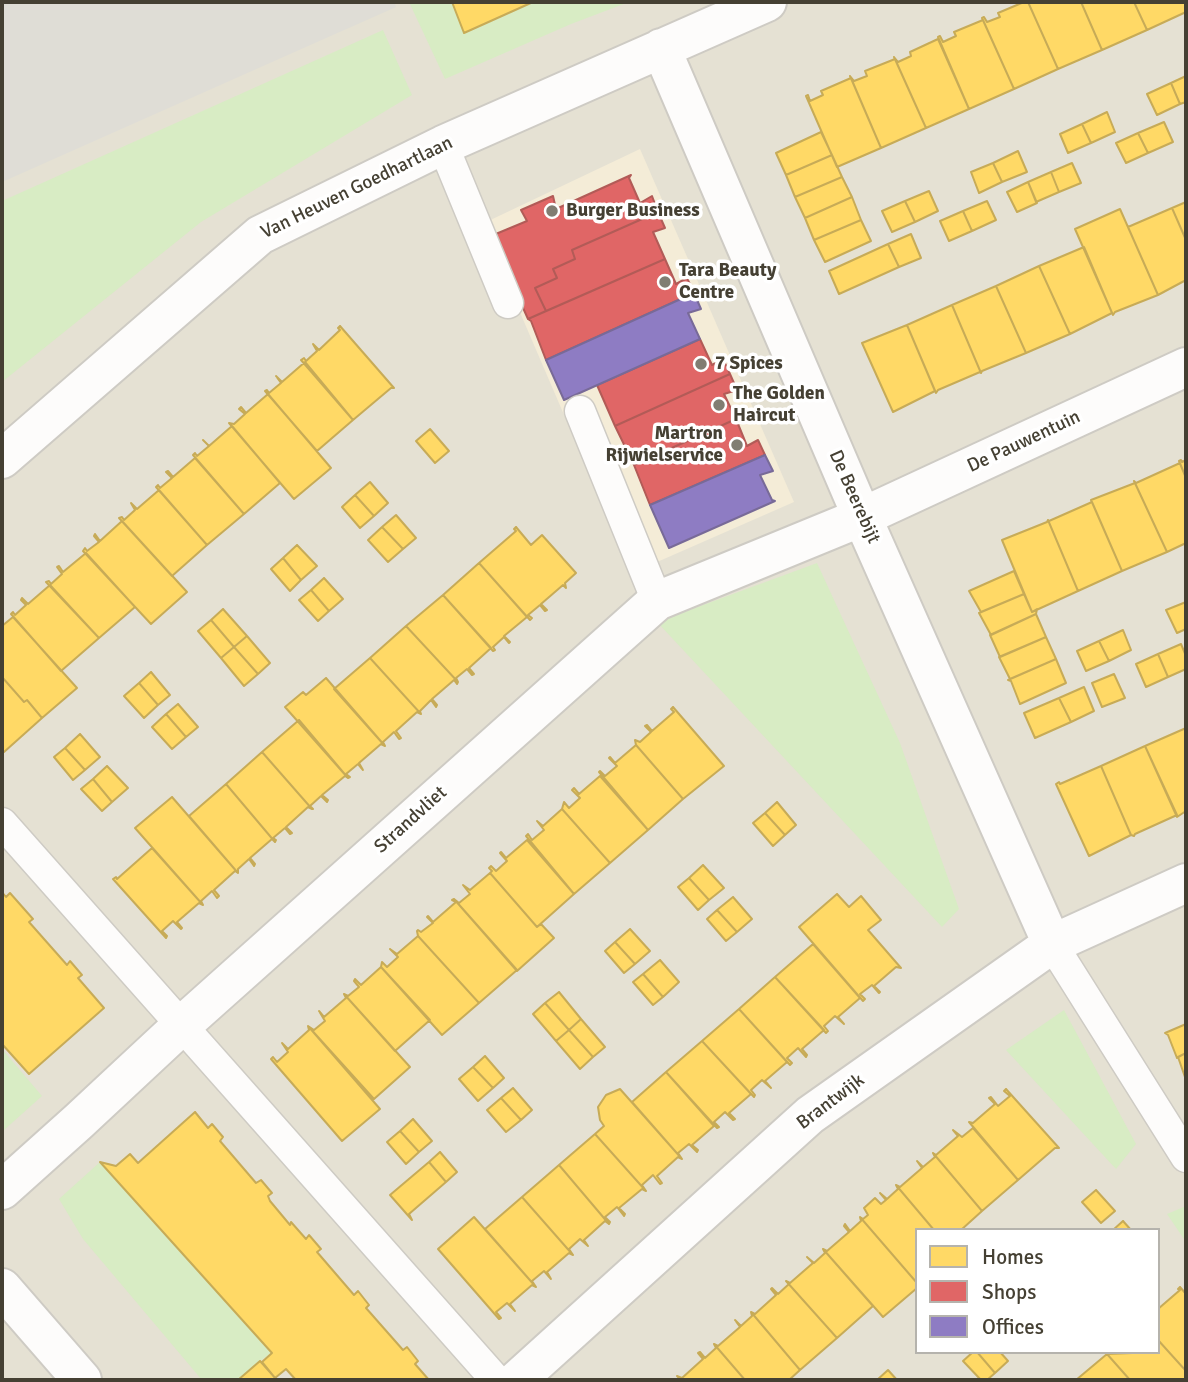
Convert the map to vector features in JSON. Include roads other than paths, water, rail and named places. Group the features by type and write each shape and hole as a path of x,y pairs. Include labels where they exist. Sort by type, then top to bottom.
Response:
{"street":[{"name":"Van Heuven Goedhartlaan","path":"2,459 260,234 443,145 767,2"},
{"name":"De Beerebijt","path":"661,48 862,517 1052,944"},
{"name":"De Pauwentuin","path":"862,517 1186,367"},
{"name":"Strandvliet","path":"2,1190 181,1026 657,601 862,517"},
{"name":"Brantwijk","path":"517,1380 810,1115 1052,944 1186,883"},
{"path":"2,1288 82,1380"}],"lane":[{"path":"443,145 508,303"},
{"path":"580,411 657,601"},
{"path":"2,823 496,1380"},
{"path":"1052,944 1186,1157"}],"place":[{"name":"Burger Business","path":"552,211"},
{"name":"Tara Beauty Centre","path":"665,282"},
{"name":"7 Spices","path":"701,364"},
{"name":"The Golden Haircut","path":"719,405"},
{"name":"Martron Rijwielservice","path":"737,445"}]}
